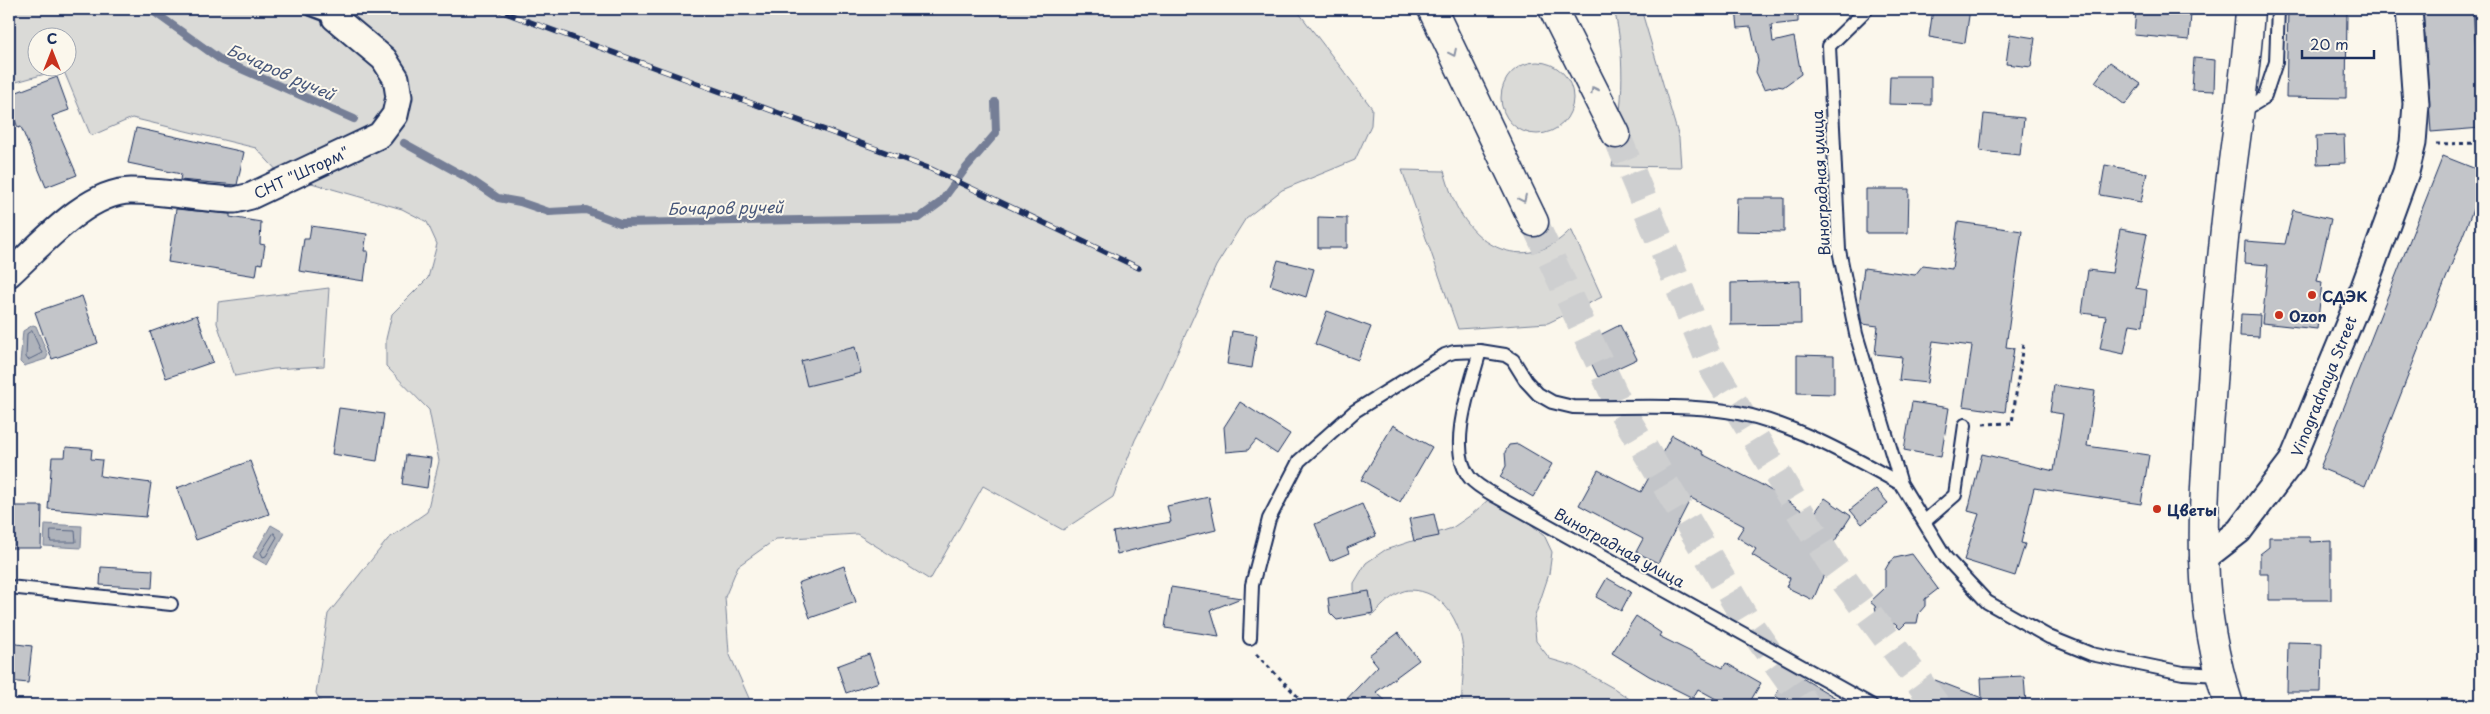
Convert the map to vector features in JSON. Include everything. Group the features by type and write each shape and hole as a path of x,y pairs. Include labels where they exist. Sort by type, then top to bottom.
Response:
{"main road":[{"path":"1432,9 1534,222"},
{"path":"1553,9 1616,134"},
{"path":"2229,705 2219,675 2208,626 2203,559 2204,494 2218,300 2250,9"}],"street":[{"name":"Vinogradnaya Street","path":"2203,559 2239,531 2292,461 2364,287 2406,172 2413,143 2416,104 2409,9"},
{"name":"СНТ \"Шторм\"","path":"9,274 78,212 111,194 130,191 235,200 251,196 380,135 395,115 399,97 396,78 384,59 335,18"}],"lane":[{"path":"310,9 335,18"},
{"name":"Виноградная улица","path":"1867,9 1829,46 1839,250 1856,334 1902,484 1946,558 1987,602 2049,637 2091,654 2183,673 2219,675"},
{"path":"2239,113 2264,98 2276,62 2278,9"},
{"path":"1250,638 1252,585 1269,519 1300,461 1355,411 1434,360 1454,352 1480,351 1504,355 1513,360 1526,381 1538,394 1552,402 1573,407 1726,411 1756,417 1790,429 1902,484"},
{"name":"Виноградная улица","path":"1480,351 1462,427 1460,451 1464,467 1471,479 1499,498 1871,705"},
{"path":"1924,522 1955,495 1965,424"},
{"path":"9,587 171,604"}],"path":[{"path":"2413,143 2481,143"},
{"path":"1965,424 2012,423 2024,344"},
{"path":"1250,638 1257,657 1306,705"}],"shaded area":[{"path":"9,9 1296,9 1372,108 1371,125 1355,160 1282,190 1246,218 1216,266 1162,387 1135,440 1113,497 1063,530 983,486 930,580 857,534 776,539 738,566 725,597 729,653 752,705 322,705 316,693 328,614 388,539 427,512 439,461 429,410 386,366 386,339 392,314 428,278 437,244 427,222 402,209 280,174 256,148 132,118 91,136 67,78 78,78 78,28 28,28 28,78 31,78 9,84"},
{"path":"1614,9 1641,9 1679,138 1681,167 1612,166 1622,88 1621,48"},
{"path":"1544,62 1563,72 1571,84 1573,98 1571,112 1563,124 1551,132 1530,134 1511,124 1503,112 1501,91 1511,72 1523,64"},
{"path":"1402,170 1444,171 1454,201 1463,217 1474,231 1500,249 1514,252 1529,252 1544,248 1558,241 1571,229 1602,297 1548,323 1458,329"},
{"path":"329,288 324,366 273,369 235,376 217,323 218,302"},
{"path":"1499,498 1544,535 1552,552 1549,574 1534,619 1536,641 1550,659 1574,666 1615,689 1638,705 1462,705 1464,664 1462,640 1454,619 1441,602 1432,595 1422,591 1410,590 1399,593 1372,616 1354,604 1354,583 1366,563 1385,550 1452,528 1489,499"}],"water":[{"path":"33,325 36,326 48,355 46,359 24,366 20,362 23,331"},
{"path":"45,524 82,526 81,548 44,546"},
{"path":"271,525 285,533 267,565 253,557"}],"building":[{"path":"1736,9 1798,9 1798,22 1771,25 1773,42 1794,37 1801,74 1783,87 1777,86 1764,89 1756,72 1758,61 1751,27 1738,28"},
{"path":"1933,9 1970,9 1965,43 1929,37"},
{"path":"2288,9 2347,9 2346,98 2286,97"},
{"path":"2423,9 2473,9 2481,128 2431,132"},
{"path":"2136,10 2191,14 2189,40 2134,35"},
{"path":"2010,34 2035,38 2031,67 2006,64"},
{"path":"2194,58 2215,60 2214,91 2192,90"},
{"path":"2110,62 2141,84 2125,105 2095,82"},
{"path":"1890,76 1931,76 1931,105 1889,104"},
{"path":"57,78 69,110 52,116 77,175 46,187 21,127 18,128 9,104 9,95"},
{"path":"1984,114 2024,118 2020,155 1980,151"},
{"path":"136,128 244,152 237,185 180,180 181,174 128,163"},
{"path":"2344,135 2345,163 2317,164 2316,136"},
{"path":"2443,156 2481,171 2481,189 2365,486 2320,468"},
{"path":"2105,165 2147,173 2141,202 2100,195"},
{"path":"1866,189 1909,189 1908,233 1866,233"},
{"path":"1737,198 1784,198 1784,232 1736,231"},
{"path":"176,209 230,214 230,217 261,222 260,244 265,245 262,264 258,263 256,276 168,262"},
{"path":"2293,210 2331,219 2317,281 2322,282 2317,329 2262,323 2268,265 2244,263 2245,241 2285,244"},
{"path":"1318,217 1347,218 1347,248 1318,248"},
{"path":"1958,222 2022,231 2006,347 2014,348 2005,412 1963,406 1972,346 1933,341 1927,383 1899,380 1902,357 1875,354 1878,326 1862,324 1859,306 1864,268 1915,275 1923,265 1952,269"},
{"path":"311,226 367,234 364,251 368,251 364,281 299,271 304,239 309,239"},
{"path":"2120,229 2147,234 2136,288 2147,290 2143,326 2130,324 2124,354 2100,349 2106,316 2082,313 2088,270 2112,273"},
{"path":"1278,260 1314,269 1306,297 1270,285"},
{"path":"1800,281 1801,324 1731,325 1731,283"},
{"path":"82,296 98,343 52,359 35,312"},
{"path":"1327,311 1371,327 1358,360 1315,344"},
{"path":"2241,314 2260,315 2259,337 2240,336"},
{"path":"197,315 213,362 166,378 150,332"},
{"path":"1620,325 1637,359 1598,377 1582,344"},
{"path":"1232,331 1257,335 1252,368 1227,364"},
{"path":"855,347 861,373 807,386 801,361"},
{"path":"1797,355 1834,356 1834,394 1797,393"},
{"path":"2054,385 2095,391 2087,446 2149,455 2141,504 2034,488 2021,543 2025,544 2015,576 1964,560 1979,514 1968,511 1982,454 2054,471 2063,414 2050,412"},
{"path":"1240,402 1290,434 1277,454 1256,440 1248,450 1226,452 1224,427"},
{"path":"1912,402 1949,408 1941,457 1904,450"},
{"path":"339,408 384,414 377,461 332,454"},
{"path":"1393,425 1432,447 1400,502 1361,480"},
{"path":"1672,435 1703,452 1702,454 1762,485 1812,517 1825,498 1851,516 1821,562 1828,565 1813,600 1786,587 1790,578 1752,555 1756,549 1737,537 1744,526 1691,498 1658,563 1636,552 1643,539 1579,505 1598,470 1641,492"},
{"path":"1518,444 1552,464 1533,497 1500,477 1506,466 1505,452 1509,445"},
{"path":"66,447 92,449 91,459 102,460 100,476 151,483 146,517 48,509 52,457 65,457"},
{"path":"406,455 431,458 427,488 402,484"},
{"path":"250,461 269,514 196,540 177,488"},
{"path":"1876,489 1888,503 1862,524 1850,510"},
{"path":"1209,497 1216,530 1117,554 1113,532 1171,522 1167,506"},
{"path":"1362,504 1376,536 1347,548 1349,553 1330,561 1315,524"},
{"path":"9,506 42,506 41,548 9,548"},
{"path":"1434,514 1439,536 1414,541 1409,519"},
{"path":"2269,537 2310,537 2310,542 2331,541 2331,600 2269,600 2269,574 2260,574 2260,554 2269,547"},
{"path":"1912,554 1938,589 1925,599 1925,606 1919,613 1917,623 1906,623 1900,629 1895,624 1878,622 1875,606 1870,602 1885,588 1885,570 1895,558"},
{"path":"844,566 856,602 810,618 798,583"},
{"path":"101,567 153,570 152,588 100,585"},
{"path":"1607,578 1631,592 1621,611 1596,597"},
{"path":"1171,587 1241,598 1211,610 1219,636 1165,628"},
{"path":"1369,591 1373,613 1337,620 1330,613 1328,598"},
{"path":"1636,616 1661,633 1659,636 1723,668 1726,663 1761,683 1748,705 1727,705 1698,689 1693,698 1649,676 1612,653"},
{"path":"1398,633 1419,660 1376,692 1390,705 1341,705 1378,666 1369,655"},
{"path":"2288,642 2322,643 2321,692 2287,692"},
{"path":"9,643 32,646 28,683 9,681"},
{"path":"869,654 879,682 846,693 837,666"},
{"path":"1790,671 1848,705 1790,705 1775,696"},
{"path":"2024,676 2026,705 1925,705 1935,680 1982,698 1981,678"}],"waterway":[{"name":"Бочаров ручей","path":"150,9 221,60 354,119"},
{"name":"Бочаров ручей","path":"404,143 473,181 498,198 520,202 549,212 586,210 620,223 919,218 941,202 966,168 996,133 995,102"}],"tunnel":[{"path":"1616,134 1712,367 1832,564 1936,705"},
{"path":"1534,222 1622,411 1746,620 1806,705"}],"railway":[{"path":"495,9 931,169 1139,268"}],"place":[{"name":"СДЭК","path":"2312,295"},
{"name":"Ozon","path":"2279,315"},
{"name":"Цветы","path":"2157,509"}]}
